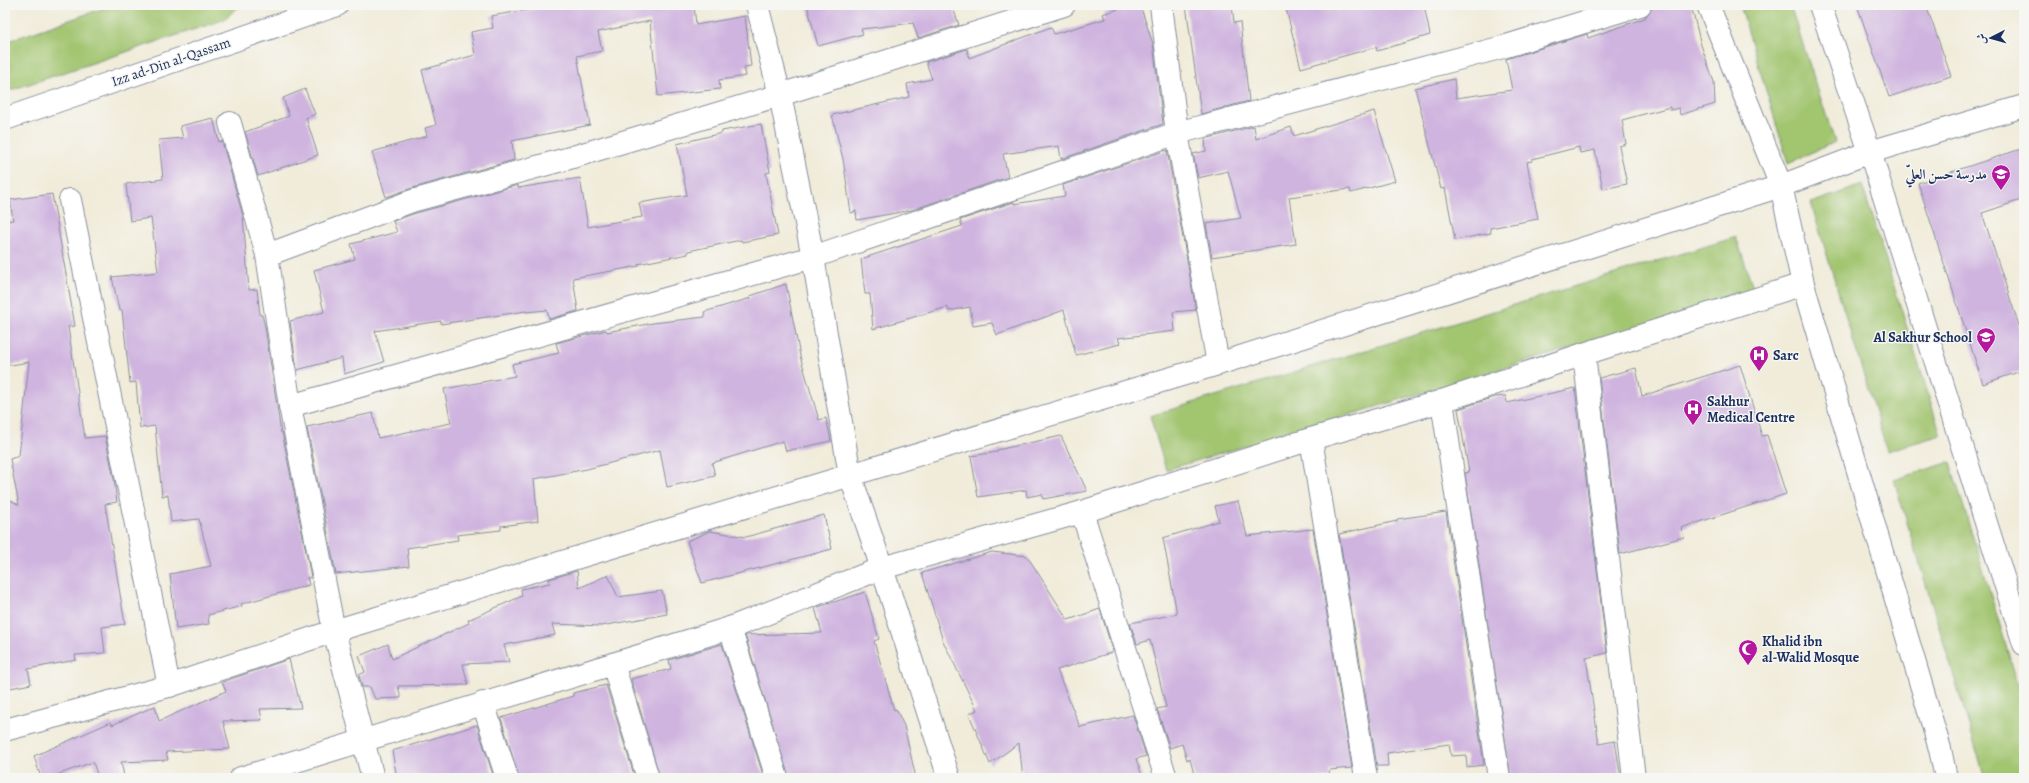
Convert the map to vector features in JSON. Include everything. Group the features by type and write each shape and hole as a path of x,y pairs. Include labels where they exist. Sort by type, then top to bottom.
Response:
{"main road":[{"path":"757,5 780,95 813,257 850,475 882,568 949,778"},
{"path":"267,255 412,201 566,159 780,95 1064,5"},
{"path":"1161,5 1177,133 1218,364"},
{"path":"290,406 813,257 1177,133 1503,47 1640,5"},
{"path":"1708,5 1781,186 1803,284 1940,749 1946,778"},
{"path":"1820,5 1870,152 2024,644"},
{"name":"Izz ad-Din al-Qassam","path":"5,119 327,7"},
{"path":"5,730 169,686 334,631 1218,364 1781,186 1870,152 2024,106"},
{"path":"230,123 267,255 290,406 334,631 373,778"},
{"path":"70,200 169,686"},
{"path":"241,778 730,628 882,568 1082,512 1311,439 1442,402 1584,354 1803,284"},
{"path":"1584,354 1634,778"},
{"path":"1442,402 1499,778"},
{"path":"1311,439 1366,778"},
{"path":"1082,512 1166,778"},
{"path":"730,628 777,778"},
{"path":"613,664 648,778"},
{"path":"483,703 507,778"}],"green space":[{"path":"113,5 241,5 223,20 5,92 5,42"},
{"path":"1740,5 1790,5 1835,142 1788,163"},
{"path":"1862,185 1941,435 1887,451 1811,203"},
{"path":"1736,237 1755,293 1166,470 1150,416"},
{"path":"1950,462 2024,704 2024,778 1985,778 1894,480"}],"building":[{"path":"557,5 694,5 696,25 745,16 751,66 744,67 746,76 719,80 720,89 658,96 650,21 598,32 602,51 577,56 590,125 512,141 514,160 409,189 386,197 372,152 427,136 425,128 436,125 422,70 475,55 471,32 493,28 491,16"},
{"path":"807,5 952,5 959,25 918,38 913,23 861,29 863,34 818,46"},
{"path":"1131,5 1140,5 1153,44 1163,124 1061,159 1059,146 1003,154 1008,177 912,210 857,220 856,211 851,213 843,159 832,115 909,97 907,84 932,79 926,62 967,49 969,58 1051,27 1054,34 1105,19 1103,14"},
{"path":"1186,5 1232,5 1234,23 1240,22 1249,101 1201,114"},
{"path":"1285,5 1424,5 1430,35 1377,51 1376,47 1301,68"},
{"path":"1652,5 1691,5 1701,45 1714,82 1715,104 1680,115 1679,108 1670,110 1670,107 1622,120 1626,144 1619,146 1627,184 1603,189 1595,150 1580,153 1579,147 1532,159 1532,161 1527,162 1538,219 1490,228 1491,233 1455,240 1445,188 1441,189 1415,88 1454,79 1456,98 1512,90 1506,59 1587,34 1588,38 1645,18"},
{"path":"1857,5 1926,5 1951,76 1889,97"},
{"path":"305,89 315,114 306,118 318,155 258,176 245,132 289,116 283,98"},
{"path":"1374,111 1395,181 1351,193 1350,189 1289,197 1296,244 1212,257 1206,224 1241,218 1228,171 1198,178 1193,154 1206,151 1205,139 1254,126 1256,139 1291,127 1294,136"},
{"path":"213,118 219,142 222,141 243,216 249,290 257,289 260,315 262,315 265,327 281,433 282,432 311,577 307,578 309,585 208,615 209,624 176,629 170,574 211,566 199,519 171,522 168,495 162,496 155,426 140,428 136,382 130,383 122,310 119,310 112,277 158,272 151,218 130,221 126,184 163,179 159,140 183,138 180,126"},
{"path":"761,124 770,172 766,173 778,235 742,242 741,240 688,251 688,254 638,264 639,266 573,278 578,311 549,319 547,310 526,311 441,324 441,321 375,331 384,362 344,374 342,358 297,370 290,321 324,312 314,270 355,259 351,244 397,232 393,221 416,213 518,185 518,188 580,178 588,227 642,217 639,203 687,195 677,144 722,133 722,131"},
{"path":"2024,148 2024,199 1982,213 2024,341 2024,370 1983,384 1918,183"},
{"path":"1167,150 1196,310 1173,312 1175,331 1118,338 1120,344 1076,355 1064,310 997,335 992,323 973,326 970,307 948,311 948,307 873,329 870,294 865,294 861,259 962,226 960,220 1014,202 1014,204 1065,196 1063,185"},
{"path":"52,194 75,326 68,327 85,438 105,436 114,479 117,502 105,504 125,624 102,627 105,653 75,655 76,660 28,669 31,684 5,689 5,497 19,505 10,459 19,456 29,362 5,366 5,221 13,220 10,200"},
{"path":"786,284 800,356 819,420 826,418 831,441 786,451 783,441 712,463 715,476 667,487 660,450 587,469 534,479 538,521 501,526 501,530 457,535 458,540 407,548 409,566 336,574 307,427 373,413 378,438 451,423 444,389 515,376 512,364 559,353 556,343 606,330 607,332 653,323 705,317 704,312 751,298 750,296"},
{"name":"Sakhur Medical Centre","path":"1740,365 1762,436 1767,435 1786,494 1681,528 1684,537 1620,554 1599,378 1636,368 1642,396"},
{"path":"1575,388 1607,653 1586,658 1599,744 1615,741 1621,778 1511,778 1465,473 1469,472 1458,409 1495,397 1506,396 1507,403"},
{"path":"1061,436 1087,491 1043,499 1042,494 1027,497 1026,490 978,497 971,456 997,452 997,450"},
{"path":"1238,501 1247,536 1313,529 1352,768 1329,770 1330,778 1195,778 1190,759 1187,760 1182,744 1170,748 1157,709 1166,707 1150,640 1137,644 1130,623 1177,614 1163,538 1219,521 1215,506"},
{"path":"1446,512 1484,765 1467,767 1466,755 1451,756 1449,744 1387,753 1388,766 1377,766 1339,534 1397,521 1397,519"},
{"path":"824,515 832,549 702,583 687,541 710,531 746,537"},
{"path":"992,552 1027,556 1068,620 1100,609 1113,652 1057,670 1080,727 1133,715 1146,756 1136,759 1143,778 1023,778 1019,743 990,764 969,714 977,710 943,641 922,573"},
{"path":"577,571 579,588 608,575 618,597 662,591 667,614 601,626 552,624 555,635 504,645 509,662 463,664 468,685 398,686 401,698 375,699 370,687 362,687 359,675 365,672 359,656 388,644 392,659 469,623 468,620 522,596 521,589 550,583 549,579"},
{"path":"865,592 879,639 874,641 894,710 896,709 904,726 916,778 789,778 745,635 822,633 815,608"},
{"path":"722,644 764,778 660,778 631,679 671,669 669,660"},
{"path":"289,659 301,708 260,709 262,720 223,721 230,749 166,752 168,760 121,762 124,776 98,777 93,762 48,778 41,778 34,756 111,722 112,725 155,706 159,721 226,691 222,682"},
{"path":"606,685 635,778 519,778 501,718 573,696 573,693"},
{"path":"477,725 494,778 397,778 392,751"}],"place":[{"name":"مدرسة حسن العليّ","path":"2001,191"},
{"name":"Al Sakhur School","path":"1986,354"},
{"name":"Sarc","path":"1759,372"},
{"name":"Sakhur Medical Centre","path":"1693,426"},
{"name":"Khalid ibn al-Walid Mosque","path":"1748,666"}]}
